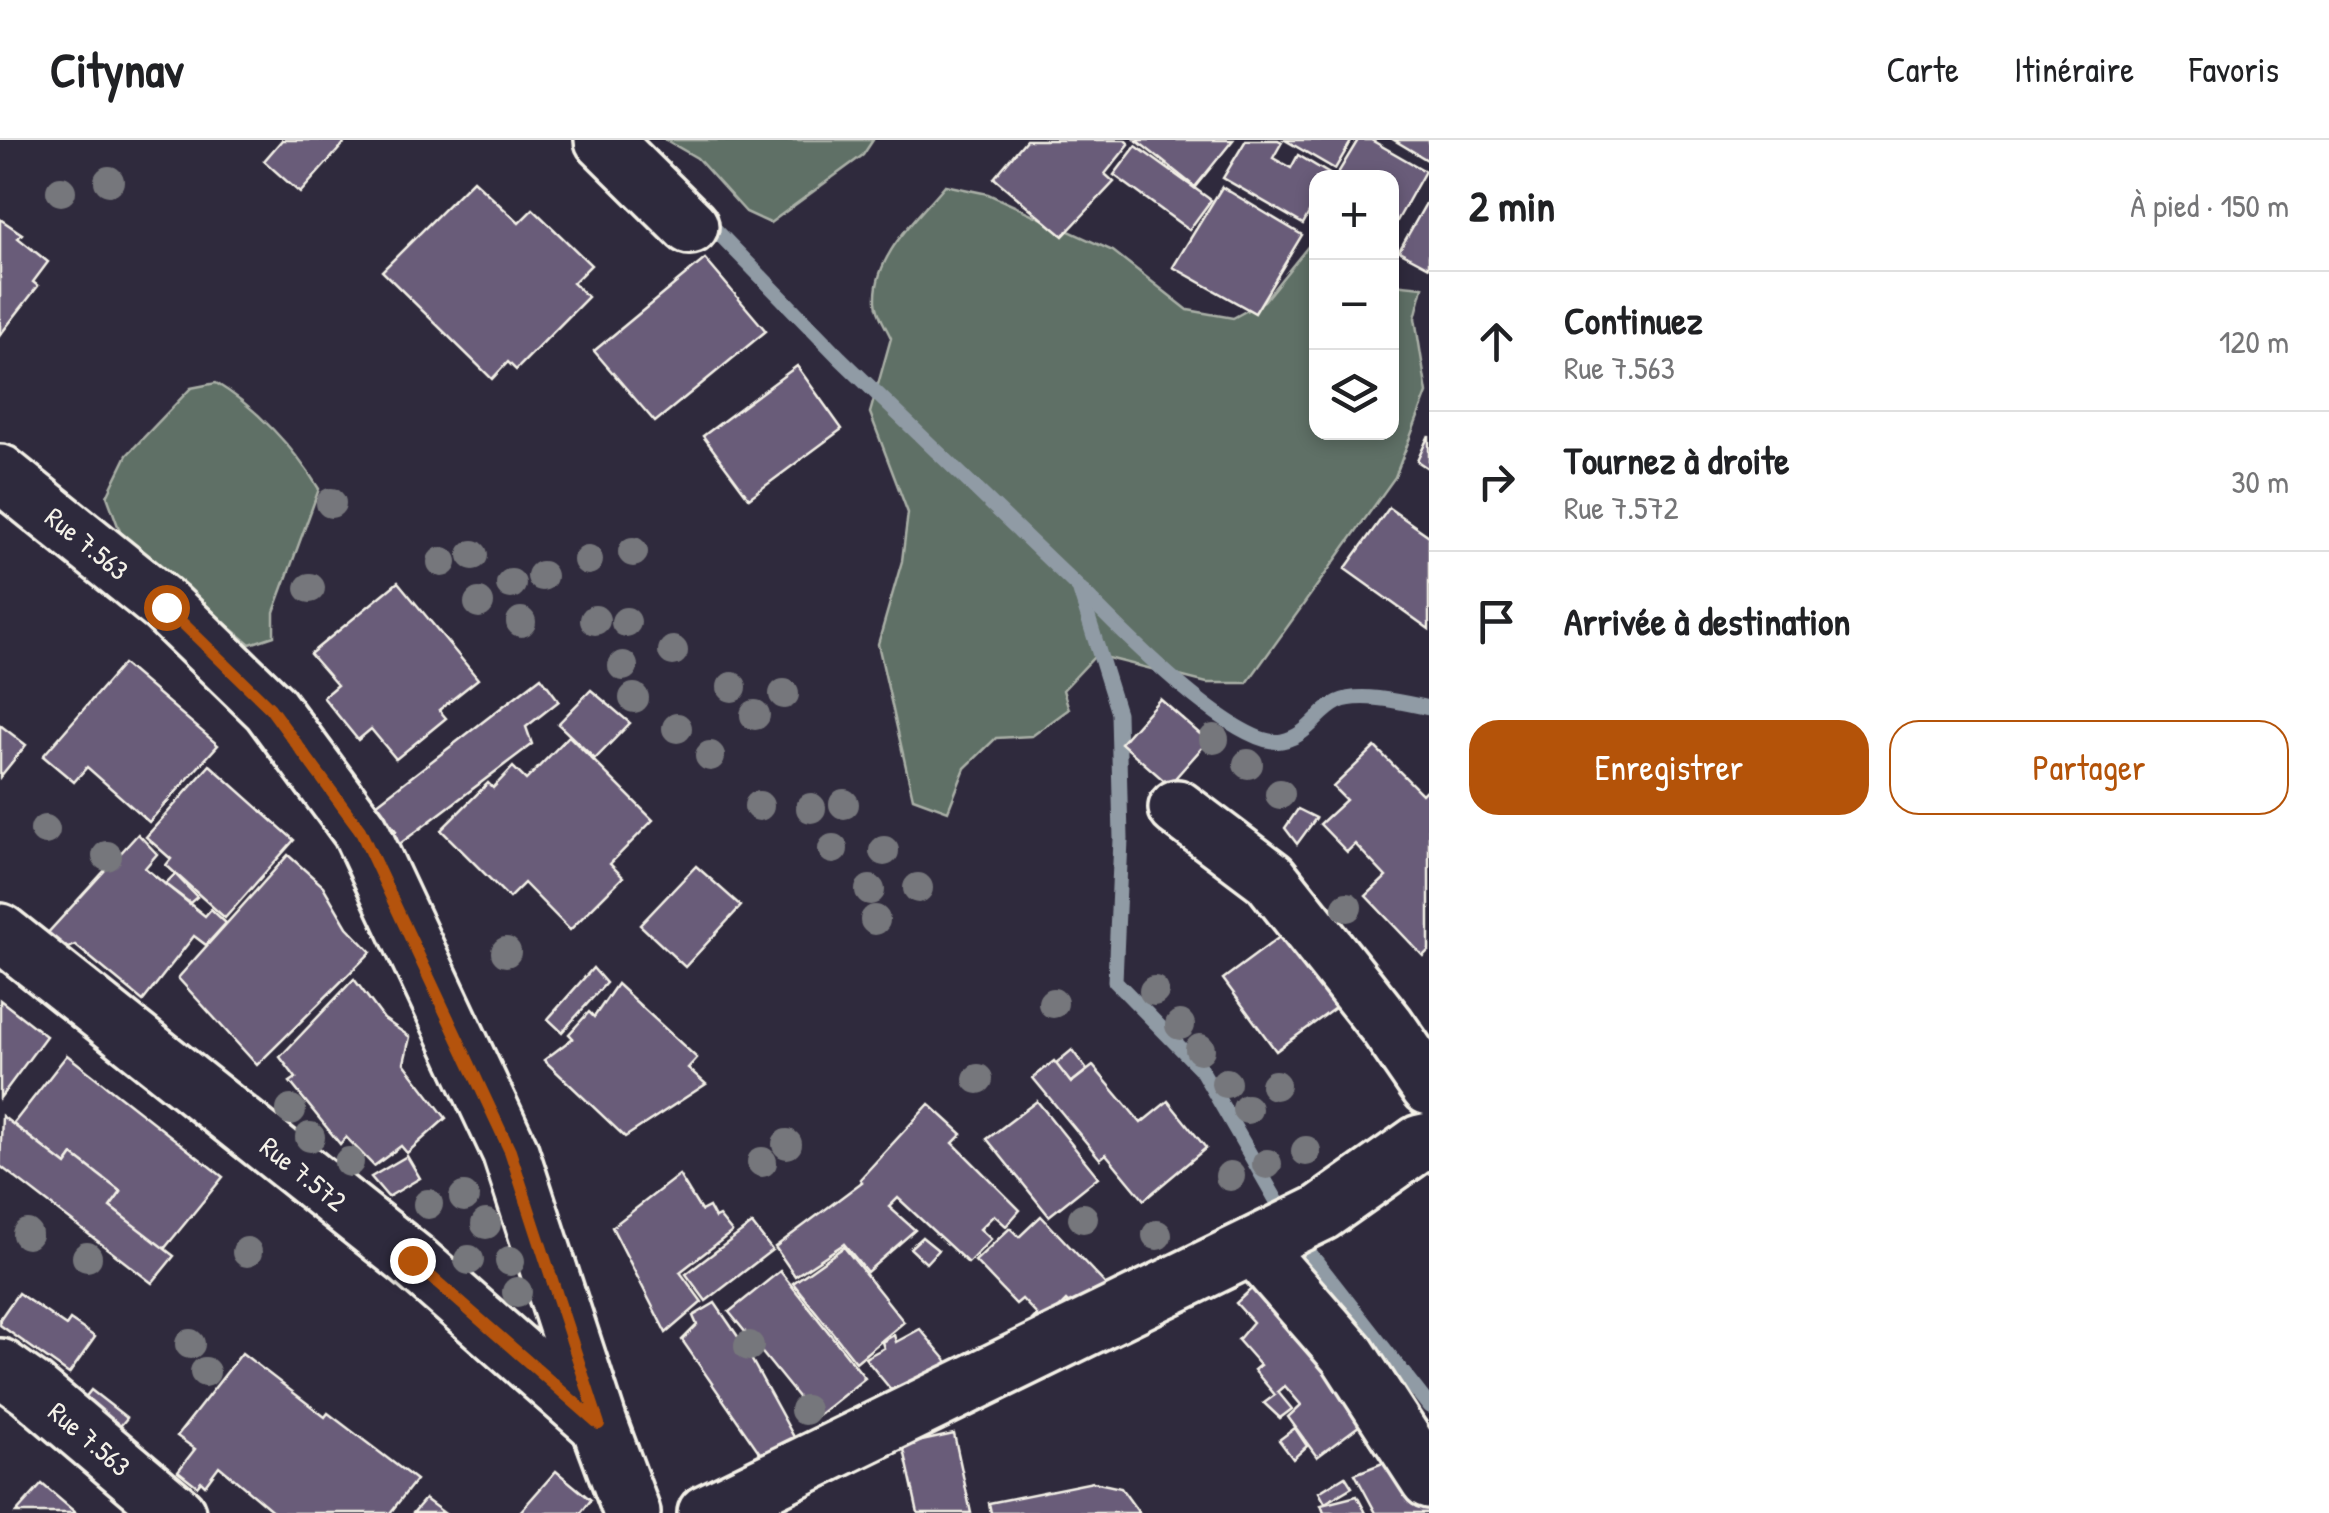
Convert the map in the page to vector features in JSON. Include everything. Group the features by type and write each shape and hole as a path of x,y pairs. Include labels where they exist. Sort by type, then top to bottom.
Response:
{"street":[{"path":"603,140 690,226"},
{"name":"Rue 7.563","path":"0,473 166,607 270,708 360,830 510,1151 632,1513"},
{"path":"1177,808 1270,878 1429,1087"},
{"name":"Rue 7.572","path":"0,932 412,1260 599,1424"},
{"path":"706,1513 1286,1230 1429,1141"},
{"path":"1286,1230 1348,1355 1429,1480"},
{"name":"Rue 7.563","path":"0,1367 177,1513"}],"green space":[{"path":"666,140 873,140 863,155 770,223 746,212 697,158"},
{"path":"945,185 988,194 1113,251 1188,310 1233,318 1264,301 1309,245 1309,440 1399,440 1399,285 1423,287 1415,318 1427,393 1395,477 1247,683 1207,683 1096,655 1063,690 1069,709 1032,736 996,738 965,768 948,811 913,798 878,644 902,561 908,513 870,413 891,338 876,306 877,284 900,238"},
{"path":"216,383 274,430 319,489 274,612 274,636 250,644 122,537 107,496 127,455 191,388"}],"building":[{"path":"282,140 347,140 300,193 264,161"},
{"path":"1026,140 1125,140 1129,144 1105,174 1114,182 1063,236 994,178"},
{"path":"1136,140 1233,140 1195,187"},
{"path":"1246,140 1278,140 1282,142 1273,158 1291,168 1298,155 1323,170 1309,170 1309,213 1303,224 1223,178"},
{"path":"1285,140 1352,140 1335,169"},
{"path":"1358,140 1371,140 1425,171 1399,217 1399,170 1340,170"},
{"path":"1394,140 1429,140 1429,161"},
{"path":"1136,146 1211,200 1189,230 1114,175"},
{"path":"473,180 519,223 533,209 591,265 573,283 588,297 516,370 508,362 492,379 382,271"},
{"path":"1222,187 1302,235 1255,313 1173,267"},
{"path":"1429,198 1429,267 1399,251"},
{"path":"0,219 22,234 18,238 48,262 33,282 38,286 0,335"},
{"path":"705,259 766,331 655,422 594,351"},
{"path":"797,366 842,429 749,498 703,436"},
{"path":"1429,435 1429,469 1417,461"},
{"path":"1389,508 1429,536 1429,629 1345,569"},
{"path":"398,582 478,679 439,710 446,718 396,759 371,729 358,740 323,697 337,685 310,654"},
{"path":"123,664 218,745 149,822 87,767 74,782 43,756"},
{"path":"541,677 559,701 526,727 532,744 397,846 390,836 396,831 376,804"},
{"path":"591,690 630,723 595,759 558,724"},
{"path":"1160,699 1208,741 1169,785 1121,743"},
{"path":"0,725 26,745 0,777"},
{"path":"569,736 653,820 610,864 623,877 570,930 524,883 509,898 441,830 488,783 493,788 513,767 526,780"},
{"path":"1375,747 1422,794 1429,787 1429,950 1423,956 1366,896 1386,877 1355,844 1347,852 1320,824 1346,800 1333,787"},
{"path":"210,765 294,840 225,918 166,865 171,859 146,837"},
{"path":"1298,809 1316,818 1297,844 1285,828"},
{"path":"138,834 157,854 145,868 205,916 211,909 226,923 206,945 194,936 143,1001 75,945 64,950 46,935"},
{"path":"288,855 323,886 347,927 371,952 257,1065 178,978"},
{"path":"696,866 741,906 685,967 640,925"},
{"path":"175,874 197,897 190,903 165,884"},
{"path":"1281,936 1335,1008 1276,1051 1223,979"},
{"path":"593,968 606,983 562,1032 548,1019"},
{"path":"354,979 384,1019 410,1037 404,1063 446,1118 407,1153 401,1146 374,1166 346,1137 340,1144 290,1082 296,1078 280,1057"},
{"path":"617,984 697,1058 688,1068 706,1084 625,1137 544,1060 573,1038 569,1034 589,1012 594,1017"},
{"path":"0,1000 46,1036 0,1098"},
{"path":"1072,1050 1087,1070 1071,1083 1055,1064"},
{"path":"67,1055 223,1177 164,1249 110,1207 121,1192 73,1155 66,1165 13,1124"},
{"path":"1054,1061 1071,1083 1093,1066 1141,1123 1168,1101 1206,1148 1144,1200 1106,1154 1100,1159 1033,1078"},
{"path":"1037,1101 1098,1177 1049,1216 987,1139"},
{"path":"929,1104 962,1134 953,1143 1020,1210 1006,1226 994,1215 980,1229 991,1239 968,1263 898,1198 889,1207 915,1230 867,1272 844,1244 795,1276 775,1247 862,1182 860,1179"},
{"path":"2,1116 66,1165 73,1155 121,1192 110,1207 174,1256 152,1283 0,1166"},
{"path":"407,1156 420,1178 388,1197 371,1177"},
{"path":"679,1175 701,1211 709,1207 715,1218 719,1216 732,1232 680,1272 702,1302 666,1333 612,1227"},
{"path":"1041,1216 1107,1286 1078,1313 1066,1301 1040,1327 1032,1320 1037,1315 1022,1299 1016,1304 975,1261 1010,1228 1019,1237"},
{"path":"752,1224 772,1250 706,1301 686,1274"},
{"path":"922,1237 938,1250 926,1263 910,1248"},
{"path":"844,1247 904,1322 856,1362 793,1283"},
{"path":"780,1271 865,1378 815,1418 729,1312"},
{"path":"1259,1282 1379,1411 1317,1457 1288,1417 1301,1405 1285,1386 1278,1392 1292,1409 1280,1418 1264,1403 1275,1395 1254,1370 1260,1365 1238,1340 1253,1322 1236,1303"},
{"path":"18,1293 66,1326 70,1320 95,1337 69,1374 0,1325"},
{"path":"715,1303 743,1344 795,1439 766,1462 682,1340 697,1325 693,1316"},
{"path":"920,1329 953,1368 897,1397 865,1358 884,1348 882,1342 894,1335 896,1342"},
{"path":"242,1353 416,1480 390,1513 275,1513 219,1466 205,1485 201,1481 197,1486 178,1471 195,1449 177,1436"},
{"path":"91,1390 127,1418 111,1437 76,1409"},
{"path":"1295,1428 1307,1446 1293,1459 1279,1440"},
{"path":"954,1434 971,1513 918,1513 903,1445"},
{"path":"1408,1453 1429,1494 1429,1513 1376,1513 1355,1474"},
{"path":"556,1471 591,1500 581,1513 519,1513"},
{"path":"1345,1476 1352,1487 1325,1503 1319,1492"},
{"path":"1093,1482 1121,1488 1139,1513 991,1513 989,1503"},
{"path":"42,1484 76,1513 16,1513"},
{"path":"1357,1496 1366,1513 1324,1513 1321,1505"},
{"path":"425,1499 444,1513 413,1513"}],"waterway":[{"path":"704,218 840,358 1079,588 1118,713 1121,839 1115,981 1201,1069 1298,1238 1429,1406"},
{"path":"1083,592 1178,683 1236,727 1262,739 1292,738 1331,706 1347,699 1383,699 1429,708"}],"route":[{"path":"166,607 270,708 360,830 510,1151 599,1424 412,1260"}]}
